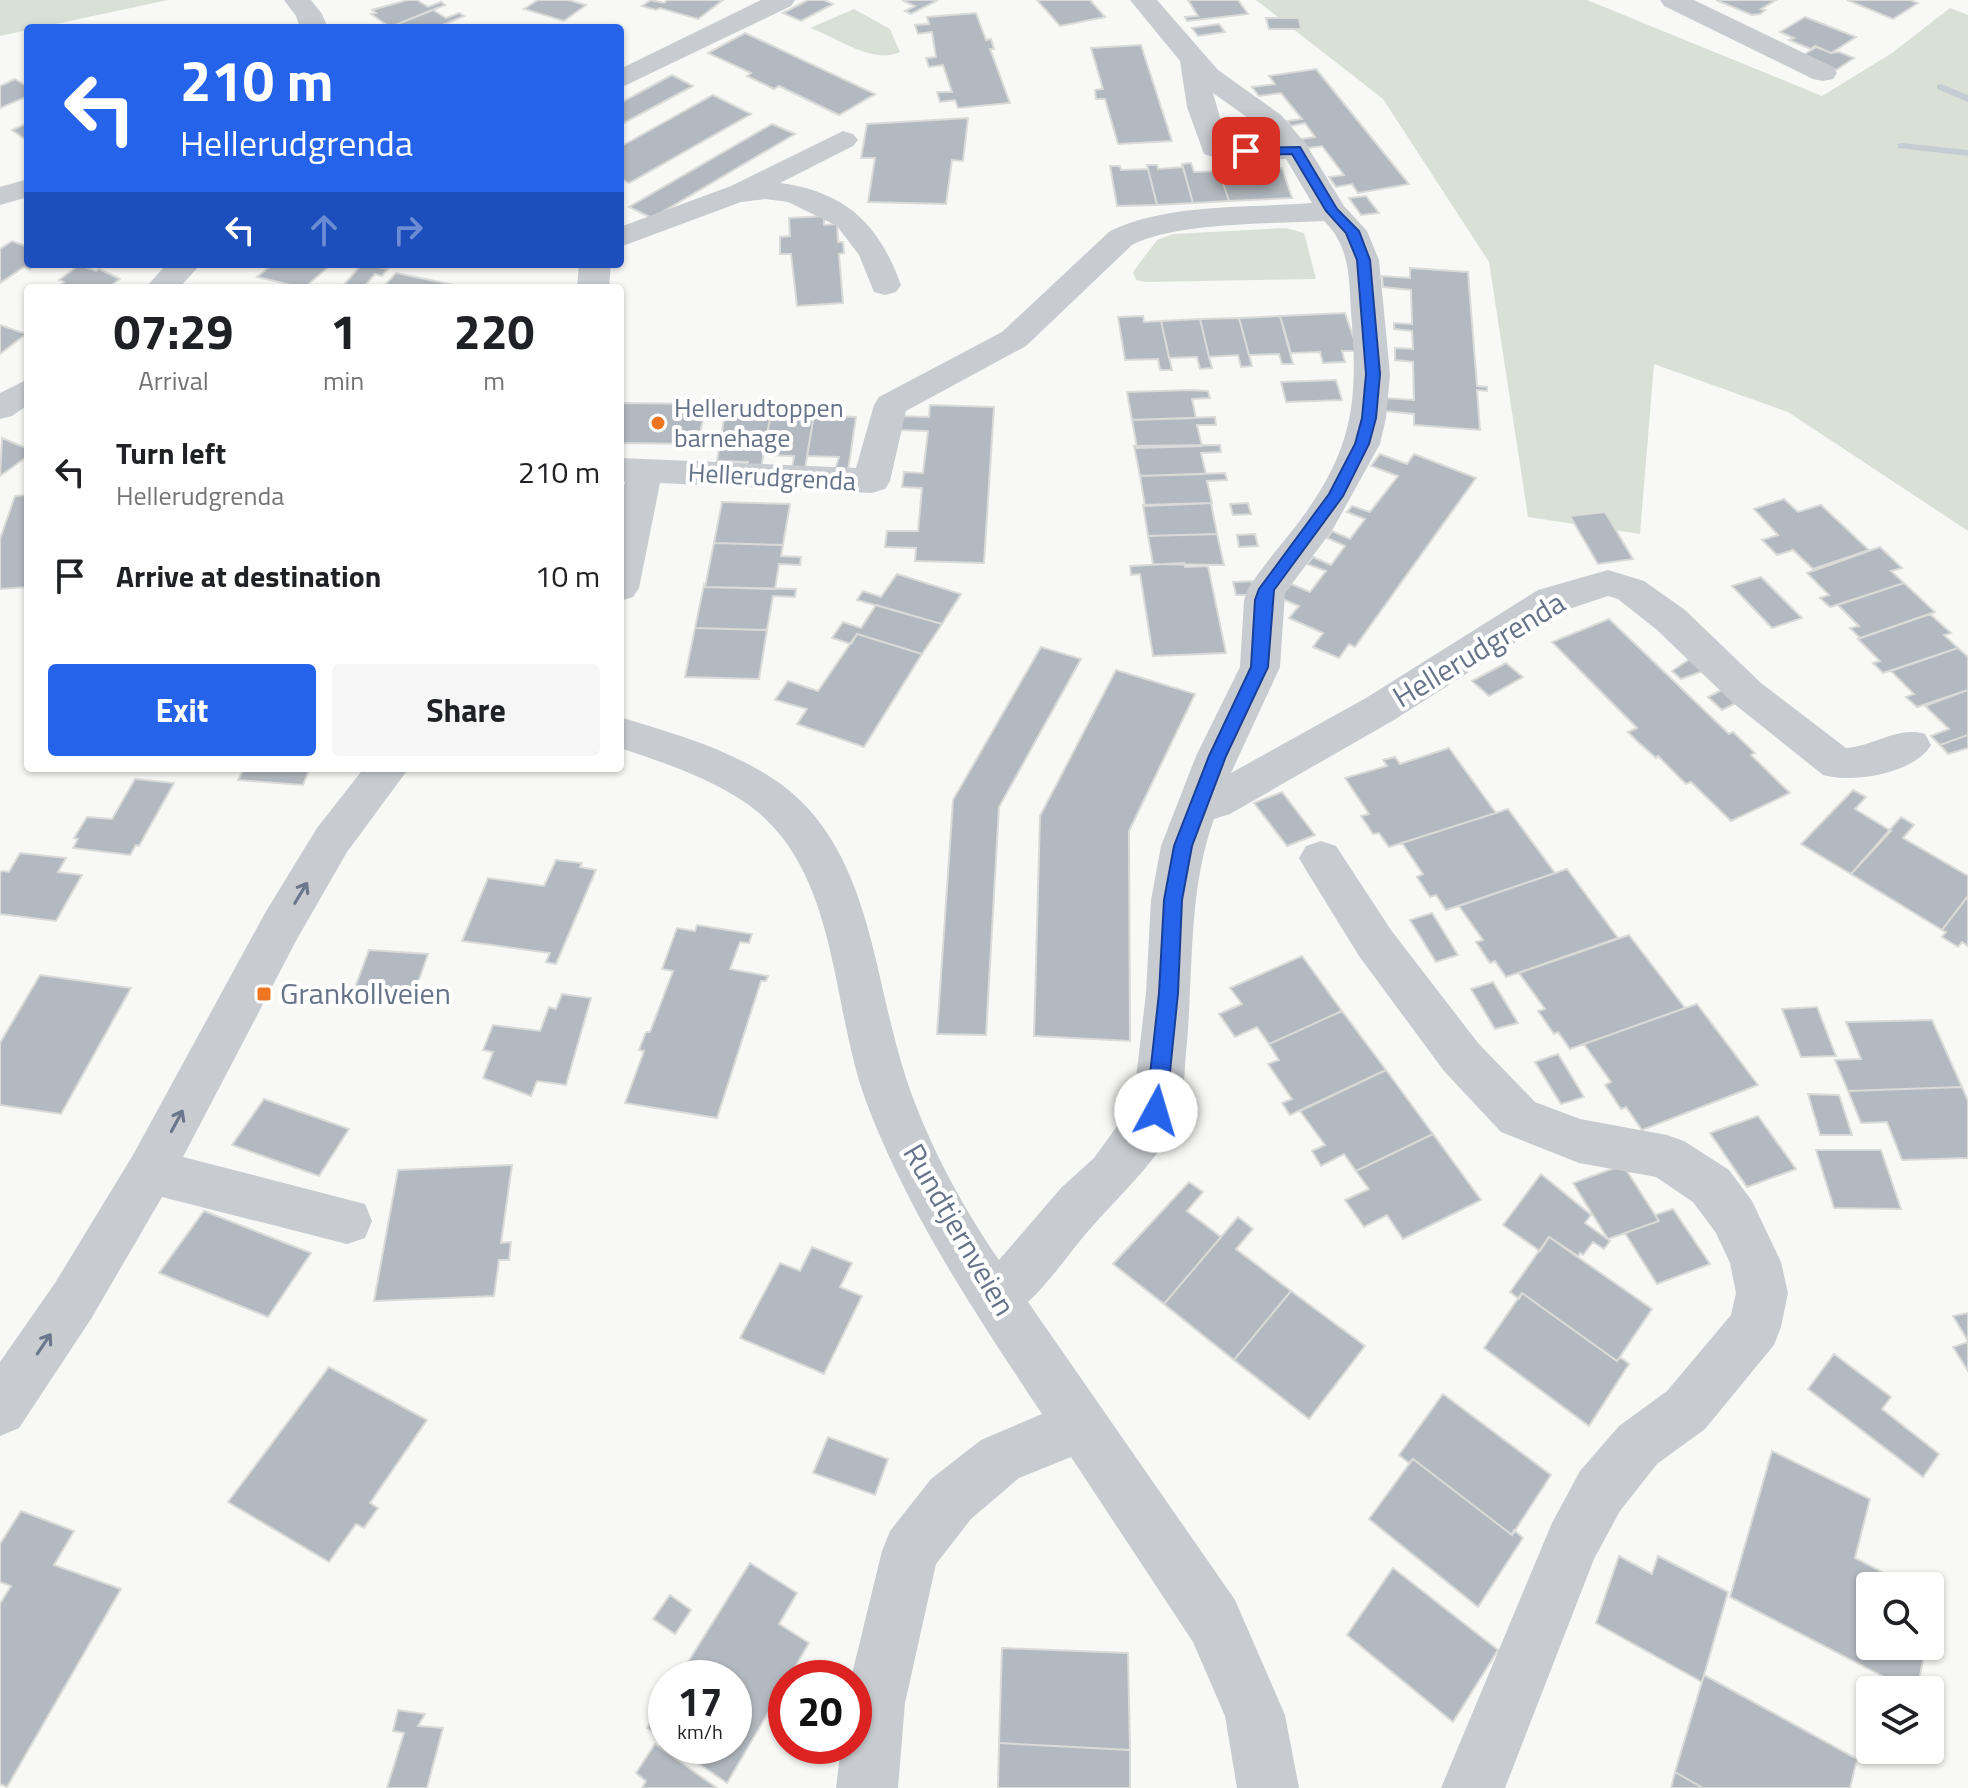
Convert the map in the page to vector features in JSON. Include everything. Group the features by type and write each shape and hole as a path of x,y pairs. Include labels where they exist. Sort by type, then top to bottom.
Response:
{"street":[{"path":"297,0 309,14 313,24"},
{"path":"624,78 782,0"},
{"path":"995,1298 1027,1269 1080,1203 1111,1174 1156,1111 1169,993 1173,900 1183,846 1195,809 1260,667 1263,600 1267,589 1335,496 1362,444 1369,418 1373,374 1363,260 1352,231 1332,211 1296,150 1271,121 1208,76 1143,0"},
{"path":"1673,0 1823,73"},
{"path":"1194,60 1201,107 1214,148 1222,151 1296,150"},
{"path":"624,236 735,194 843,140"},
{"path":"0,196 24,189"},
{"path":"735,194 766,190 795,194 848,219 874,254 885,285"},
{"name":"Hellerudgrenda","path":"632,471 872,481 877,451 891,405 1014,339 1121,238 1139,229 1177,222 1332,211"},
{"path":"165,284 181,268"},
{"path":"0,408 24,393"},
{"path":"624,549 632,471"},
{"name":"Hellerudgrenda","path":"1195,809 1215,802 1380,709 1552,600 1608,583 1631,590 1671,620 1747,693 1838,764 1870,762 1910,745"},
{"name":"Rundtjernveien","path":"624,733 705,761 759,790 804,832 830,880 848,934 878,1065 903,1134 968,1258 1214,1621 1255,1715 1268,1788"},
{"path":"0,1409 73,1301 150,1171 281,926 332,840 385,772"},
{"path":"1321,858 1375,943 1461,1057 1518,1117 1579,1141 1667,1157 1711,1186 1734,1217 1755,1262 1762,1293 1755,1327 1686,1410 1638,1445 1600,1491 1572,1543 1472,1788"},
{"path":"150,1171 347,1221"},
{"path":"867,1788 875,1703 910,1551 951,1499 1000,1459 1083,1425"}],"shaded area":[{"path":"0,0 168,0 56,24 24,24 24,31 0,36"},
{"path":"1256,0 1587,0 1822,96 1892,53 1950,8 1968,15 1968,531 1788,412 1654,364 1640,534 1528,517 1489,262 1383,99"},
{"path":"854,9 890,29 900,52 878,55 810,28"},
{"path":"1286,228 1304,233 1316,279 1145,282 1136,280 1133,272 1157,240 1173,234"}],"building":[{"path":"408,0 417,0 428,7 441,2 445,5 398,24 386,24 371,14 376,13 372,10"},
{"path":"538,0 568,0 586,5 564,21 524,9"},
{"path":"651,0 664,3 667,0 723,0 698,19 642,6"},
{"path":"808,0 824,0 833,4 801,21 783,13"},
{"path":"902,0 938,0 911,14 905,11 915,6"},
{"path":"1037,0 1090,0 1105,17 1060,26"},
{"path":"1188,0 1238,0 1248,14 1187,21 1185,17 1198,16"},
{"path":"1716,0 1776,0 1761,9 1765,10 1760,14 1752,15"},
{"path":"1847,0 1910,0 1918,3 1893,19"},
{"path":"433,10 446,18 459,13 464,16 445,24 398,24"},
{"path":"976,13 986,40 991,39 994,49 990,49 1010,103 958,108 955,100 940,102 937,92 952,92 943,65 929,67 926,58 936,57 932,32 918,34 915,25 929,24 927,17"},
{"path":"1805,17 1856,37 1831,53 1789,40 1794,38 1780,32"},
{"path":"1266,18 1299,18 1301,29 1269,29"},
{"path":"1219,24 1225,32 1198,36 1192,28"},
{"path":"745,33 875,94 839,115 779,86 774,89 747,76 751,73 708,53"},
{"path":"1141,45 1172,141 1118,144 1105,99 1096,99 1095,90 1103,89 1091,48"},
{"path":"1816,47 1854,58 1836,70 1802,56"},
{"path":"1316,69 1409,184 1358,193 1352,184 1336,187 1329,177 1344,175 1322,146 1308,148 1301,139 1315,137 1305,123 1291,126 1287,121 1302,119 1281,93 1259,96 1252,87 1275,84 1269,76"},
{"path":"672,75 693,86 624,123 624,101"},
{"path":"15,79 24,85 24,98 0,108 0,86"},
{"path":"713,95 751,114 629,183 624,180 624,145"},
{"path":"968,118 963,161 952,160 946,204 868,202 875,158 861,158 867,124"},
{"path":"772,124 795,134 652,218 629,207"},
{"path":"24,125 24,138 12,130"},
{"path":"1191,163 1194,172 1219,171 1229,201 1193,203 1182,164"},
{"path":"1147,165 1157,165 1158,169 1183,167 1193,203 1157,205"},
{"path":"1110,166 1120,166 1121,170 1148,169 1157,205 1117,206"},
{"path":"1282,168 1292,198 1229,201 1219,171"},
{"path":"1366,196 1379,213 1361,215 1349,198"},
{"path":"824,216 824,225 837,224 838,242 843,242 844,253 839,254 843,303 797,306 791,254 780,254 780,237 790,236 789,218"},
{"path":"12,241 24,246 24,267 0,283 0,249"},
{"path":"75,268 99,269 120,279 113,284 61,284 64,282 59,280"},
{"path":"268,268 327,268 309,284 287,284 257,277"},
{"path":"358,268 388,269 382,276 375,274 367,284 344,284"},
{"path":"1410,268 1468,272 1477,386 1487,387 1487,391 1477,390 1480,430 1414,425 1414,414 1385,411 1385,398 1414,400 1413,362 1395,360 1395,348 1413,349 1412,331 1394,329 1394,323 1412,324 1411,290 1383,287 1382,276 1410,278"},
{"path":"396,273 449,284 386,284"},
{"path":"1345,313 1358,351 1342,351 1345,362 1323,363 1320,352 1291,353 1280,316"},
{"path":"1143,316 1144,322 1161,321 1172,370 1160,370 1158,359 1125,360 1118,317"},
{"path":"1280,316 1293,364 1282,364 1279,354 1249,355 1239,318"},
{"path":"1239,318 1252,366 1241,367 1238,355 1209,357 1200,319"},
{"path":"1200,319 1212,368 1200,369 1197,357 1169,358 1161,321"},
{"path":"0,325 24,333 24,336 0,354"},
{"path":"1336,380 1342,400 1286,402 1281,382"},
{"path":"1208,391 1210,398 1192,399 1196,418 1132,420 1127,392"},
{"path":"624,403 706,404 698,444 624,443"},
{"path":"930,405 994,407 984,563 915,561 916,548 885,547 887,531 918,531 922,488 902,487 904,472 923,473 928,431 898,430 900,416 929,417"},
{"path":"725,413 771,414 761,468 747,468 748,462 717,461"},
{"path":"771,414 814,415 805,469 792,469 794,456 763,455"},
{"path":"814,415 856,417 848,471 835,470 839,457 807,456"},
{"path":"1215,417 1216,425 1197,425 1202,446 1137,448 1132,420"},
{"path":"2,438 24,447 24,459 0,476"},
{"path":"1220,445 1221,452 1201,453 1206,474 1140,476 1134,446"},
{"path":"1380,454 1407,464 1414,454 1476,478 1355,647 1349,644 1339,658 1313,647 1323,633 1289,618 1299,606 1280,598 1291,584 1310,592 1326,571 1307,564 1313,557 1331,565 1345,546 1327,538 1332,531 1350,539 1365,519 1347,512 1352,506 1370,512 1398,476 1371,466"},
{"path":"1225,473 1227,480 1207,481 1212,503 1145,506 1140,476"},
{"path":"24,495 24,587 0,589 0,539 15,496"},
{"path":"1784,499 1798,512 1821,505 1869,550 1813,569 1793,550 1777,555 1762,540 1778,535 1754,509"},
{"path":"722,502 790,504 783,545 714,543"},
{"path":"1211,503 1217,534 1148,536 1143,505"},
{"path":"1248,503 1251,514 1233,515 1230,504"},
{"path":"1605,512 1633,559 1598,564 1570,516"},
{"path":"1217,534 1224,565 1153,564 1148,536"},
{"path":"1255,534 1258,546 1239,547 1237,535"},
{"path":"714,543 783,545 781,556 801,557 800,565 779,564 775,589 705,587"},
{"path":"1880,547 1902,568 1891,571 1904,583 1830,607 1820,598 1829,595 1807,573"},
{"path":"1184,563 1185,567 1208,566 1226,653 1153,656 1140,574 1131,575 1130,566"},
{"path":"897,574 961,594 942,624 857,600 863,591 881,597"},
{"path":"1761,577 1802,618 1772,628 1732,586"},
{"path":"1252,581 1254,595 1236,595 1233,582"},
{"path":"1904,583 1935,612 1860,638 1850,628 1859,626 1838,605"},
{"path":"704,585 796,589 795,597 773,596 767,630 695,628"},
{"path":"876,605 942,624 922,654 857,634 851,644 832,638 843,622 861,628"},
{"path":"1930,614 1951,633 1944,635 1958,648 1883,673 1873,663 1880,661 1858,639"},
{"path":"1609,619 1729,734 1733,732 1755,753 1751,755 1790,793 1731,821 1691,782 1686,784 1658,756 1656,758 1637,741 1628,732 1637,728 1552,642"},
{"path":"695,628 767,630 759,679 685,677"},
{"path":"857,634 922,654 864,747 797,724 807,709 775,700 788,681 818,691"},
{"path":"1041,647 1081,659 999,807 986,1035 937,1034 953,800"},
{"path":"1958,648 1968,657 1968,690 1917,707 1906,697 1914,694 1891,671"},
{"path":"1690,659 1703,671 1681,679 1672,671"},
{"path":"1506,663 1523,677 1489,696 1472,681"},
{"path":"1116,670 1195,694 1129,831 1130,1041 1034,1036 1040,816"},
{"path":"1722,690 1736,703 1722,710 1708,697"},
{"path":"1968,690 1968,735 1940,745 1931,736 1949,729 1925,706"},
{"path":"1968,735 1968,748 1948,754 1940,745"},
{"path":"1449,748 1496,813 1389,847 1379,833 1373,834 1361,816 1369,814 1345,778 1387,766 1383,760 1395,757 1400,764"},
{"path":"242,772 308,772 303,785 238,780"},
{"path":"135,779 174,783 139,846 136,845 130,855 73,848 78,839 74,838 87,817 112,819"},
{"path":"1853,790 1866,797 1855,809 1891,831 1851,874 1801,844"},
{"path":"1282,792 1315,835 1287,846 1254,803"},
{"path":"1508,809 1555,873 1446,910 1436,895 1430,897 1417,877 1423,874 1402,843"},
{"path":"1901,817 1914,825 1903,838 1968,876 1968,896 1942,930 1851,874"},
{"path":"20,853 66,858 58,872 82,875 56,921 0,914 0,873 9,872"},
{"path":"556,860 582,863 580,867 596,870 556,964 546,962 550,953 462,941 488,878 544,886"},
{"path":"1567,869 1618,938 1506,977 1495,961 1490,963 1476,942 1483,940 1459,906"},
{"path":"1968,896 1968,946 1962,942 1958,947 1942,937 1946,932 1942,930"},
{"path":"1432,913 1458,955 1436,962 1410,920"},
{"path":"697,925 752,934 749,943 740,942 730,969 768,976 766,981 761,981 717,1118 625,1103 644,1051 639,1050 646,1032 650,1032 673,971 662,969 677,928 695,931"},
{"path":"1629,935 1685,1008 1570,1049 1558,1032 1554,1034 1538,1011 1545,1009 1519,973"},
{"path":"369,950 428,954 413,997 353,993"},
{"path":"1302,956 1342,1011 1269,1044 1257,1027 1235,1037 1219,1014 1242,1004 1230,988"},
{"path":"40,975 131,988 61,1114 0,1105 0,1043"},
{"path":"1493,982 1518,1023 1495,1029 1471,989"},
{"path":"562,994 591,998 566,1085 537,1081 531,1096 483,1078 493,1052 483,1050 493,1025 540,1031 549,1007 556,1009"},
{"path":"1697,1004 1758,1085 1642,1130 1626,1107 1621,1109 1605,1085 1611,1082 1584,1044"},
{"path":"1817,1007 1836,1056 1801,1057 1782,1009"},
{"path":"1342,1011 1386,1070 1290,1115 1282,1103 1292,1099 1268,1064 1279,1060 1269,1044"},
{"path":"1932,1020 1962,1087 1848,1091 1835,1060 1861,1059 1846,1022"},
{"path":"1558,1054 1584,1097 1561,1104 1535,1062"},
{"path":"1386,1070 1433,1134 1356,1171 1344,1154 1321,1166 1312,1151 1325,1145 1300,1111"},
{"path":"1962,1087 1968,1101 1968,1158 1902,1160 1887,1122 1861,1123 1848,1091"},
{"path":"1808,1094 1839,1095 1852,1135 1820,1135"},
{"path":"264,1099 349,1129 319,1176 232,1145"},
{"path":"1758,1116 1796,1169 1747,1187 1710,1133"},
{"path":"1433,1134 1481,1200 1403,1239 1387,1215 1364,1227 1345,1200 1369,1189 1356,1171"},
{"path":"1816,1150 1881,1150 1901,1209 1834,1208"},
{"path":"512,1165 501,1243 511,1242 509,1260 499,1260 494,1296 374,1301 398,1170"},
{"path":"1623,1165 1659,1221 1608,1239 1573,1183"},
{"path":"1541,1174 1591,1215 1585,1223 1610,1241 1604,1249 1593,1242 1583,1255 1580,1253 1578,1256 1549,1237 1540,1251 1503,1225"},
{"path":"1189,1182 1203,1192 1187,1211 1221,1237 1164,1304 1113,1264"},
{"path":"1673,1209 1710,1264 1657,1284 1625,1233 1659,1221 1655,1215"},
{"path":"204,1211 311,1253 268,1317 159,1273"},
{"path":"1238,1217 1253,1229 1236,1249 1291,1291 1234,1360 1164,1304"},
{"path":"1549,1237 1652,1309 1617,1361 1522,1293 1519,1299 1510,1292"},
{"path":"812,1247 852,1263 840,1287 862,1296 824,1374 740,1338 780,1263 800,1271"},
{"path":"1291,1291 1365,1346 1309,1419 1234,1360"},
{"path":"1522,1293 1617,1361 1620,1357 1629,1364 1589,1426 1484,1348"},
{"path":"1968,1313 1968,1341 1953,1316"},
{"path":"1968,1342 1968,1371 1953,1347"},
{"path":"1834,1354 1891,1397 1882,1409 1939,1454 1923,1477 1808,1389"},
{"path":"329,1367 427,1420 370,1503 378,1508 364,1528 356,1524 329,1562 228,1502"},
{"path":"1443,1394 1551,1475 1512,1535 1413,1459 1409,1463 1399,1455"},
{"path":"828,1437 888,1459 875,1495 813,1473"},
{"path":"1772,1451 1870,1499 1855,1558 1882,1572 1856,1572 1856,1660 1923,1660 1920,1676 1882,1676 1730,1597"},
{"path":"1413,1459 1512,1535 1514,1530 1523,1538 1478,1607 1369,1519"},
{"path":"21,1511 74,1531 54,1565 121,1589 7,1787 0,1784 0,1604 11,1586 0,1582 0,1544"},
{"path":"1619,1556 1652,1574 1658,1556 1728,1592 1702,1682 1596,1623"},
{"path":"750,1563 797,1593 779,1624 809,1643 799,1660 768,1660 768,1713 752,1740 752,1660 689,1660"},
{"path":"1393,1568 1498,1650 1453,1722 1347,1635"},
{"path":"670,1595 691,1610 675,1634 653,1619"},
{"path":"1002,1648 1128,1653 1130,1750 999,1743"},
{"path":"1704,1675 1856,1758 1850,1788 1703,1788 1675,1772"},
{"path":"398,1710 425,1714 418,1726 443,1728 427,1788 387,1788 404,1733 393,1731"},
{"path":"999,1743 1130,1750 1130,1788 998,1788"},
{"path":"648,1755 648,1764 683,1764 717,1788 642,1788 646,1781 636,1773"},
{"path":"699,1764 738,1764 727,1783"},
{"path":"1675,1772 1703,1788 1671,1788"}],"waterway":[{"path":"1941,87 1968,99"},
{"path":"1902,146 1968,153"}],"place":[{"name":"Hellerudtoppen barnehage","path":"658,423"},
{"name":"Grankollveien","path":"264,994"}],"route":[{"path":"1156,1111 1169,993 1173,900 1183,846 1217,756 1260,667 1263,600 1267,589 1335,496 1362,444 1369,418 1373,374 1363,260 1352,231 1332,211 1296,150 1246,151"}]}
